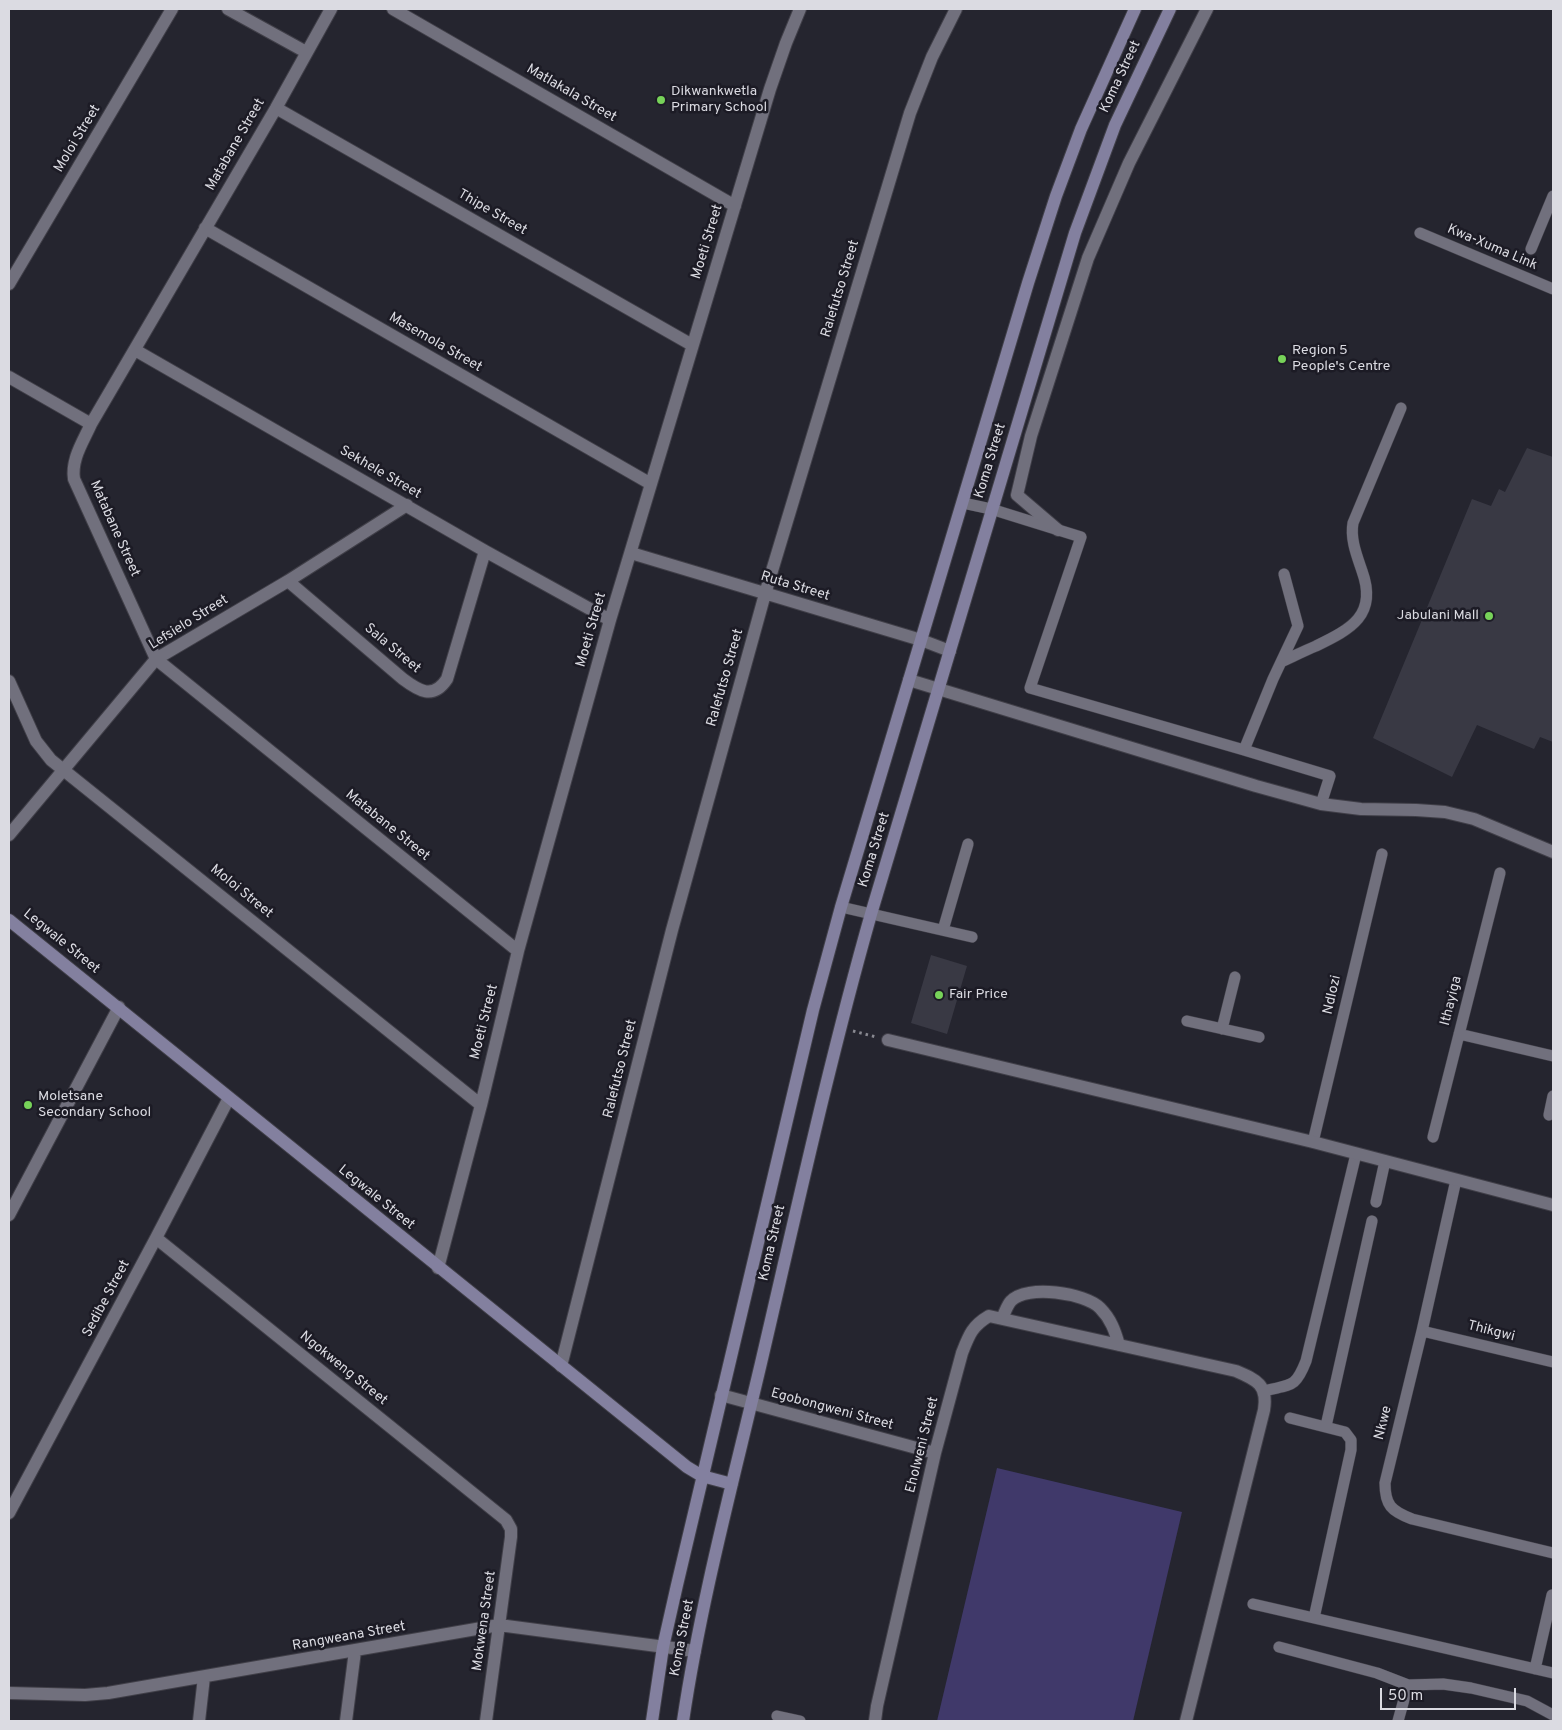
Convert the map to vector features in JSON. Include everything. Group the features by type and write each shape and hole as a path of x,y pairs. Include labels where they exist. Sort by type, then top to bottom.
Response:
{"main road":[{"name":"Koma Street","path":"652,1721 663,1647 702,1476 796,1075 841,907 1056,196 1096,92 1135,9"},
{"name":"Koma Street","path":"683,1721 695,1651 732,1484 840,1028 871,914 991,509 1076,233 1115,125 1170,9"},
{"name":"Legwale Street","path":"9,920 687,1467 702,1476 732,1484"}],"street":[{"name":"Moloi Street","path":"9,284 172,9"},
{"path":"228,9 306,52"},
{"name":"Matabane Street","path":"331,9 276,108 91,424 75,458 74,479 156,659 518,951"},
{"name":"Matlakala Street","path":"393,9 735,206"},
{"name":"Moeti Street","path":"438,1268 481,1105 518,951 610,620 770,89 800,9"},
{"name":"Ralefutso Street","path":"561,1366 672,930 765,594 910,114 932,57 956,9"},
{"path":"1058,530 1017,495 1031,436 1088,258 1129,163 1207,9"},
{"name":"Thipe Street","path":"276,108 692,345"},
{"name":"Masemola Street","path":"205,228 651,484"},
{"name":"Sekhele Street","path":"135,350 485,551 610,620"},
{"path":"9,377 91,424"},
{"name":"Lefsielo Street","path":"9,835 156,659 288,581 407,506"},
{"name":"Sala Street","path":"288,581 403,679 420,690 430,692 439,688 447,679 485,551"},
{"name":"Ruta Street","path":"631,553 921,640 950,651"},
{"path":"909,680 1321,804 1361,809 1446,812 1474,819 1553,852"},
{"name":"Moloi Street","path":"9,681 36,741 44,753 481,1105"},
{"path":"9,1215 119,1008"},
{"path":"888,1040 1313,1142 1553,1204"},
{"name":"Sedibe Street","path":"9,1513 229,1098"},
{"name":"Ngokweng Street","path":"156,1238 488,1504 509,1524"},
{"path":"1002,1318 1011,1301 1024,1293 1044,1291 1080,1297 1099,1306 1107,1316 1114,1326 1119,1346"},
{"name":"Eholweni Street","path":"875,1721 935,1453 968,1337 976,1324 989,1316 1002,1318 1236,1371 1260,1384 1264,1391"},
{"path":"1186,1721 1264,1410 1264,1391"},
{"name":"Egobongweni Street","path":"721,1396 935,1453"},
{"name":"Mokwena Street","path":"486,1721 511,1537 509,1524"},
{"name":"Rangweana Street","path":"9,1692 93,1694 204,1677 499,1625 695,1651"},
{"path":"346,1721 356,1651"},
{"path":"199,1721 204,1677"}],"lane":[{"path":"1531,249 1553,196"},
{"name":"Kwa-Xuma Link","path":"1420,233 1553,289"},
{"path":"1281,662 1339,635 1359,618 1364,610 1367,585 1351,532 1353,523 1401,408"},
{"path":"963,502 1081,537 1030,688 1330,776 1321,804"},
{"path":"1244,750 1298,626 1284,574"},
{"path":"943,930 968,844"},
{"name":"Ndlozi","path":"1313,1142 1382,854"},
{"name":"Ithayiga","path":"1433,1137 1500,873"},
{"path":"841,907 972,937"},
{"path":"1222,1029 1235,977"},
{"path":"1187,1021 1259,1037"},
{"path":"1459,1034 1553,1056"},
{"path":"1549,1115 1553,1096"},
{"path":"1264,1391 1297,1381 1301,1374 1306,1361 1356,1154"},
{"path":"1376,1202 1386,1162"},
{"name":"Nkwe","path":"1456,1180 1385,1482 1385,1496 1387,1503 1397,1513 1412,1519 1553,1553"},
{"path":"1326,1426 1372,1221"},
{"name":"Thikgwi","path":"1422,1330 1553,1362"},
{"path":"1290,1418 1345,1432 1351,1440 1351,1450 1314,1618"},
{"path":"1535,1669 1552,1595"},
{"path":"1252,1604 1553,1673"},
{"path":"1279,1647 1377,1673 1408,1685 1443,1684 1471,1688 1527,1701 1553,1715"},
{"path":"1398,1721 1408,1685"},
{"path":"777,1716 800,1721"}],"path":[{"path":"840,1028 888,1040"}],"shaded area":[{"path":"997,1468 1182,1512 1133,1721 937,1721"}],"building":[{"name":"Jabulani Mall","path":"1527,448 1553,457 1553,742 1540,737 1534,749 1477,725 1452,777 1373,738 1472,499 1491,506 1499,489 1505,492"},
{"name":"Fair Price","path":"931,955 967,966 947,1034 911,1023"}],"place":[{"name":"Dikwankwetla Primary School","path":"661,100"},
{"name":"Region 5 People's Centre","path":"1282,359"},
{"name":"Jabulani Mall","path":"1489,616"},
{"name":"Fair Price","path":"939,995"},
{"name":"Moletsane Secondary School","path":"28,1105"}]}
